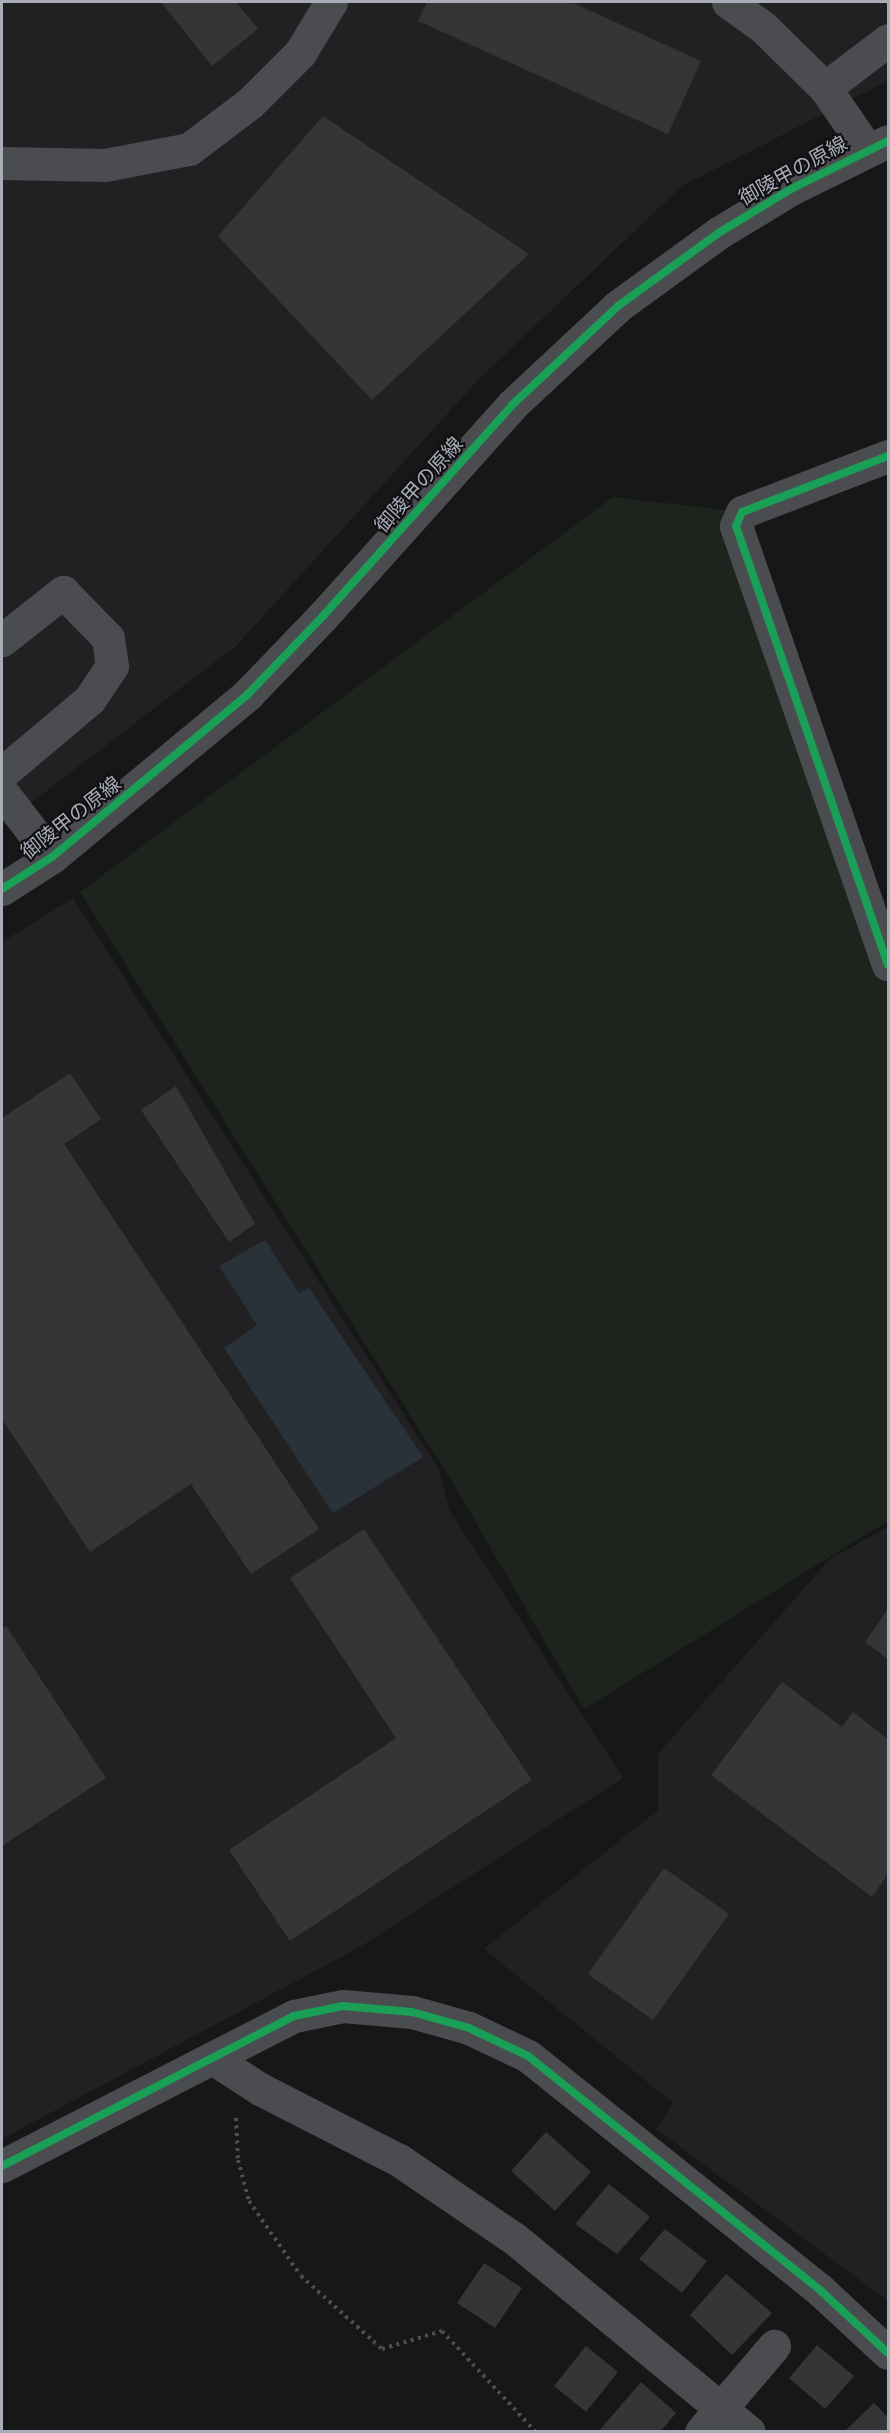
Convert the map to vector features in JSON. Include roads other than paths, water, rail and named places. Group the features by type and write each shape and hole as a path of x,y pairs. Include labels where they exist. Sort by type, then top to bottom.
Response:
{"street":[{"path":"2,163 105,165 189,149 250,103 300,53 331,2"},
{"path":"728,2 763,27 825,88 878,145"},
{"path":"825,88 888,40"},
{"name":"御陵甲の原線","path":"2,889 52,856 247,695 323,616 512,405 618,306 720,232 878,145"},
{"path":"888,456 742,512 736,526 888,963"},
{"path":"2,640 63,592 108,638 112,666 90,699 2,773"},
{"path":"2,792 52,856"},
{"path":"2,2166 224,2065 294,2016 343,2006 412,2012 469,2028 528,2056 820,2291 888,2353"},
{"path":"224,2065 260,2090 399,2160 515,2239 750,2432"},
{"path":"701,2432 774,2346"}]}
